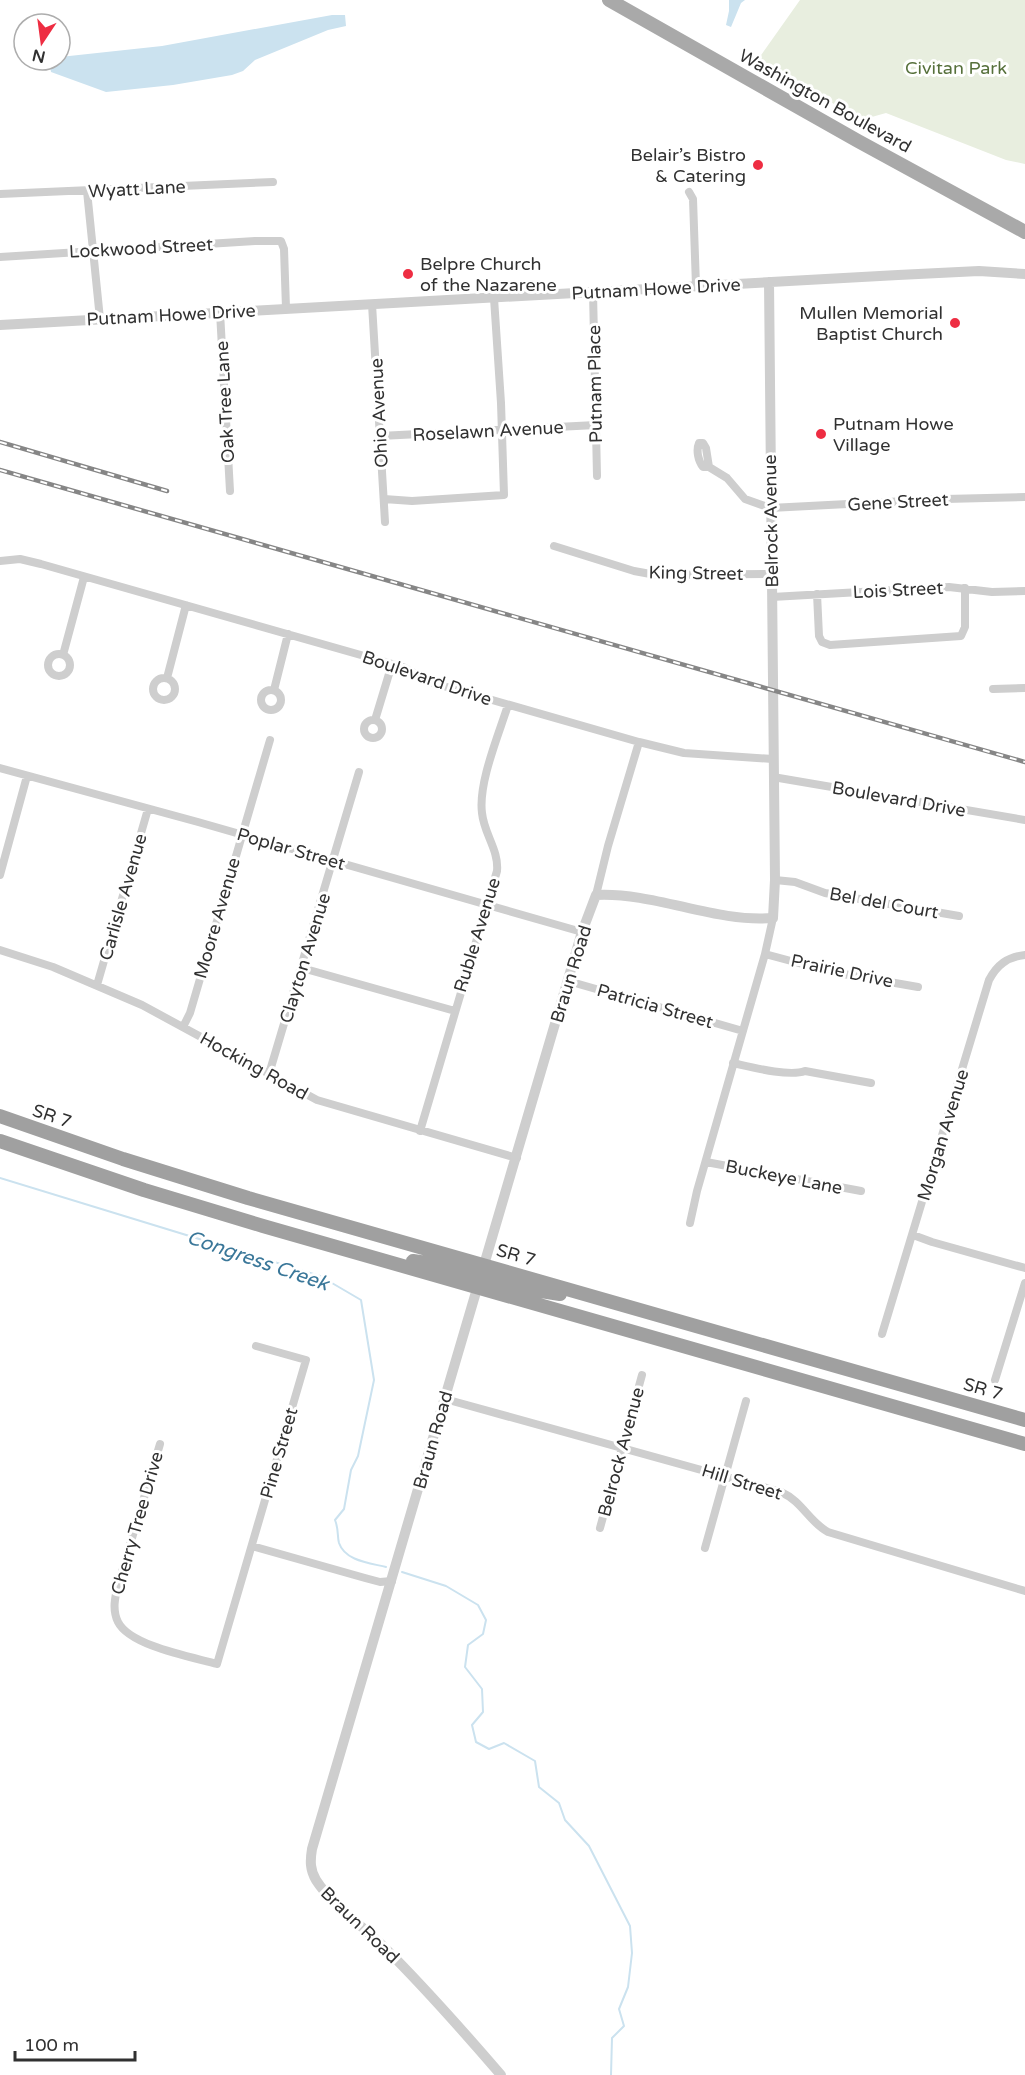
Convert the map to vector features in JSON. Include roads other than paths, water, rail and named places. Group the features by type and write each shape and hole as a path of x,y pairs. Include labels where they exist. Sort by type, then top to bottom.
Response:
{"highway":[{"name":"SR 7","path":"0,1116 123,1159 248,1197 481,1276 1025,1444"},
{"name":"SR 7","path":"0,1141 144,1190 341,1248 622,1304 1025,1420"}],"main road":[{"name":"Washington Boulevard","path":"609,0 858,141 1025,232"}],"street":[{"name":"Wyatt Lane","path":"0,194 273,182"},
{"path":"87,191 100,319"},
{"path":"688,192 693,199 696,286"},
{"name":"Lockwood Street","path":"0,257 255,241 281,242 284,249 286,308"},
{"name":"Putnam Howe Drive","path":"0,325 977,271 1025,274"},
{"name":"Belrock Avenue","path":"769,282 773,777"},
{"name":"Putnam Place","path":"593,292 597,476"},
{"path":"384,499 412,501 502,497 504,494 494,298"},
{"name":"Ohio Avenue","path":"372,304 385,522"},
{"name":"Oak Tree Lane","path":"220,312 230,491"},
{"name":"Roselawn Avenue","path":"380,436 596,425"},
{"path":"709,467 727,477 745,499 770,508"},
{"name":"Gene Street","path":"770,508 1025,497"},
{"name":"King Street","path":"554,546 634,571 656,575 771,574"},
{"name":"Boulevard Drive","path":"0,561 20,559 186,605 403,667 432,682 639,742 684,753 773,759"},
{"path":"63,655 84,577"},
{"path":"816,594 819,636 823,642 830,645 961,636 965,627 965,588"},
{"name":"Lois Street","path":"772,597 965,588 992,592 1025,591"},
{"path":"167,678 186,605"},
{"path":"274,690 288,634"},
{"path":"375,720 392,664"},
{"path":"993,689 1025,688"},
{"name":"Ruble Avenue","path":"420,1131 497,871 497,857 485,828 481,804 508,705"},
{"name":"Moore Avenue","path":"183,1027 190,1013 270,740"},
{"name":"Braun Road","path":"501,2075 437,2002 385,1948 324,1891 312,1873 310,1862 582,932 596,895 639,742"},
{"name":"Poplar Street","path":"0,768 582,932"},
{"name":"Clayton Avenue","path":"269,1074 359,772"},
{"path":"0,875 27,776"},
{"path":"690,1223 773,918 775,880 773,777"},
{"name":"Boulevard Drive","path":"773,777 1025,820"},
{"name":"Carlisle Avenue","path":"97,985 148,808"},
{"name":"Bel del Court","path":"775,880 795,882 825,893 959,916"},
{"path":"596,895 630,896 752,920 773,918"},
{"name":"Hocking Road","path":"0,950 53,967 149,1008 317,1100 517,1158"},
{"name":"Prairie Drive","path":"765,954 832,972 918,987"},
{"name":"Morgan Avenue","path":"882,1334 989,980 1001,963 1010,958 1025,955"},
{"path":"302,968 455,1011"},
{"name":"Patricia Street","path":"568,981 742,1031"},
{"path":"733,1063 788,1072 805,1071 872,1083"},
{"name":"Buckeye Lane","path":"706,1162 861,1191"},
{"path":"913,1234 932,1242 1025,1268"},
{"path":"995,1380 1025,1283"},
{"name":"Pine Street","path":"252,1546 306,1360 256,1346"},
{"name":"Belrock Avenue","path":"600,1528 642,1375"},
{"name":"Hill Street","path":"445,1399 622,1446 781,1492 793,1497 819,1527 828,1532 1025,1592"},
{"path":"705,1548 746,1401"},
{"name":"Cherry Tree Drive","path":"160,1444 115,1600 115,1615 122,1628 135,1638 217,1664 252,1546"},
{"path":"252,1546 380,1582 392,1581"}],"water":[{"path":"729,0 745,0 741,3 731,27 726,25"},
{"path":"332,15 345,15 346,26 328,30 255,60 243,71 232,75 173,85 106,92 51,72 72,72 72,56 162,46"}],"waterway":[{"name":"Congress Creek","path":"0,1178 320,1276 361,1300 374,1380 358,1456 351,1470 344,1509 335,1520 339,1543 347,1554 359,1560 386,1567"},
{"name":"Congress Creek","path":"402,1572 446,1586 478,1605 486,1620 483,1634 468,1645 465,1667 482,1689 483,1712 472,1725 476,1742 489,1749 504,1743 535,1761 539,1787 559,1803 565,1820 589,1846 630,1926 632,1953 628,1987 619,2009 624,2026 612,2038 611,2075"}],"railway":[{"path":"0,442 167,491"},
{"path":"0,470 1025,762"}],"place":[{"name":"Belair’s Bistro & Catering","path":"758,165"},
{"name":"Belpre Church of the Nazarene","path":"408,274"},
{"name":"Mullen Memorial Baptist Church","path":"955,323"},
{"name":"Putnam Howe Village","path":"821,434"}],"park label":[{"name":"Civitan Park","path":"956,68"}]}
